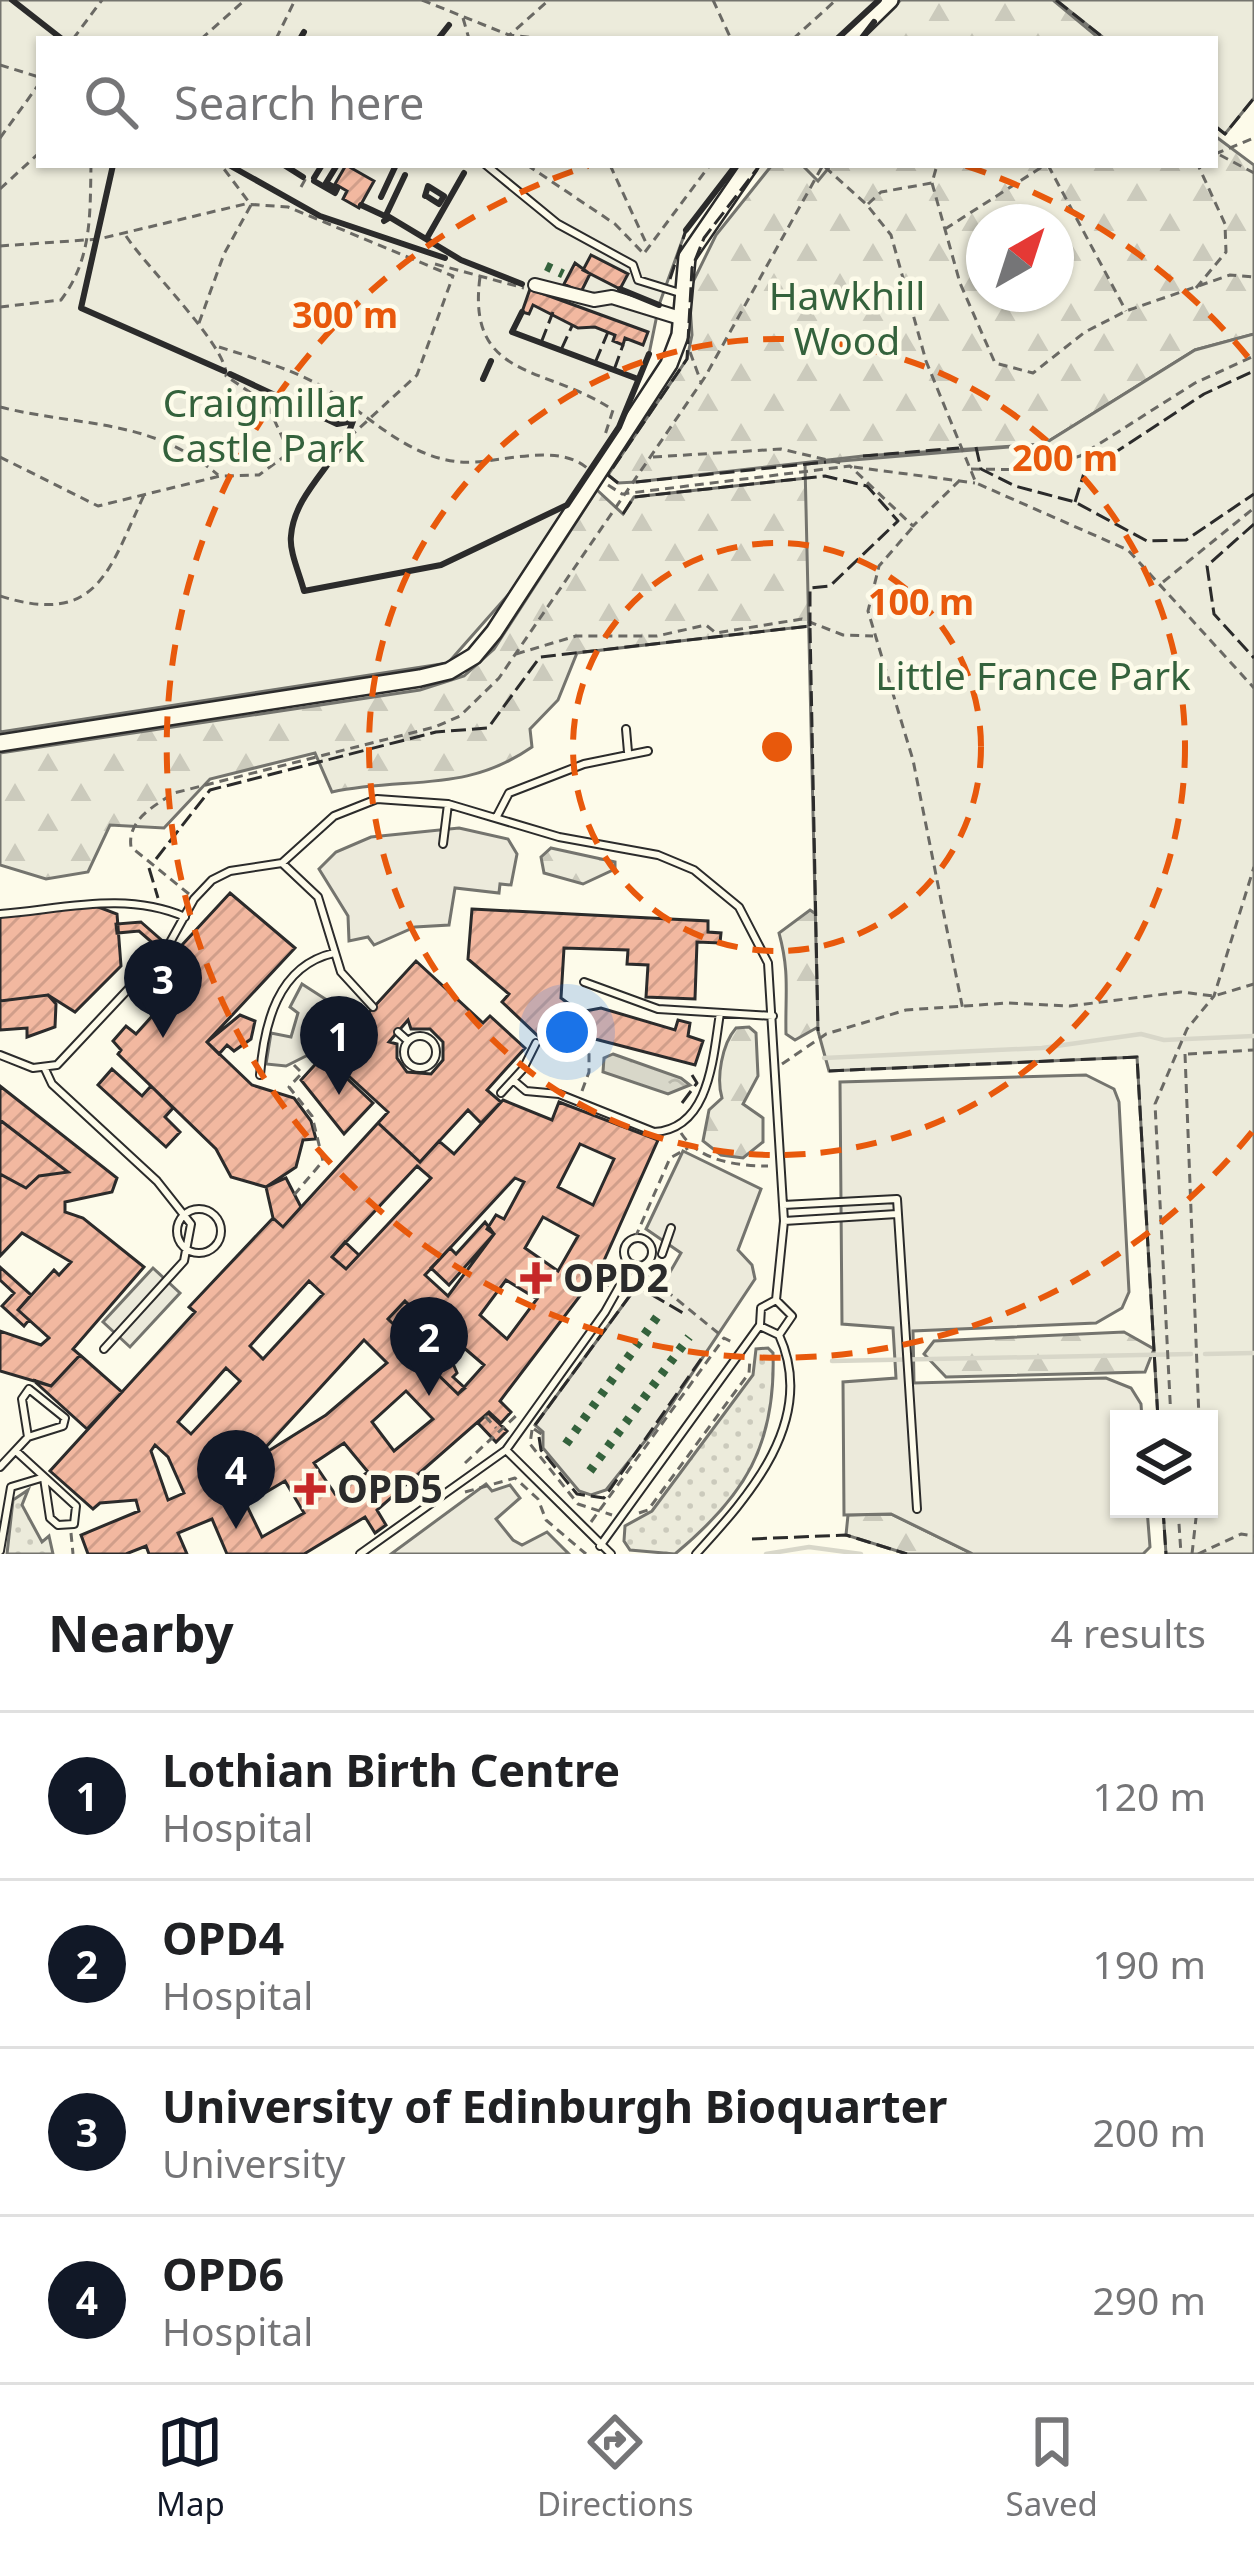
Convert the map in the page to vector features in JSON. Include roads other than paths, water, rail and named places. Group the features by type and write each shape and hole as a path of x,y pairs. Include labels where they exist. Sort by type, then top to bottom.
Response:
{"street":[{"path":"853,36 890,0"},
{"path":"0,743 449,671 494,632 590,471 669,364 693,243 748,168"},
{"path":"535,285 594,300 612,297 680,318"}],"lane":[{"path":"490,168 559,224 637,270 638,280 680,293"},
{"path":"626,729 628,752"},
{"path":"496,818 509,793 628,752 648,751"},
{"path":"0,1055 21,1066 45,1069 79,1047 165,949 194,898 230,871 282,863 334,816 355,805 409,797 596,846 658,855 711,881 739,907 761,941 778,1065 784,1221 776,1300"},
{"path":"443,844 448,804"},
{"path":"282,863 325,910 341,972 373,1007"},
{"path":"0,914 116,901 161,905 184,917"},
{"path":"260,1075 266,1029 280,992 312,961 334,953"},
{"path":"584,982 658,1009 774,1016"},
{"path":"513,1080 526,1091 578,1102 654,1132 676,1127 691,1116 706,1084 720,1013"},
{"path":"398,1032 408,1041"},
{"path":"418,1036 433,1042 431,1063 416,1067 407,1061 408,1041 418,1036"},
{"path":"501,1093 536,1043"},
{"path":"45,1069 52,1084 191,1224 189,1250 104,1349"},
{"path":"783,1205 897,1199 917,1509"},
{"path":"184,1214 217,1216 224,1225 218,1244 189,1250"},
{"path":"184,1214 174,1230 189,1250"},
{"path":"784,1221 897,1214"},
{"path":"662,1254 671,1228"},
{"path":"635,1238 647,1241 652,1252 646,1263 632,1264 625,1248 635,1238"},
{"path":"360,1554 506,1450 605,1312 632,1264"},
{"path":"599,1546 760,1325 761,1308 776,1300"},
{"path":"776,1300 792,1316 779,1335"},
{"path":"696,1554 755,1489 782,1433 788,1385 786,1350 779,1335 760,1325"},
{"path":"0,1467 28,1437 66,1422 28,1389 22,1399 28,1437"},
{"path":"506,1450 611,1554"},
{"path":"17,1452 80,1511 68,1527 50,1518 44,1478"},
{"path":"0,1551 11,1487 44,1478"}],"water":[{"path":"613,1054 690,1085 668,1094 603,1072 604,1058"}],"waterway":[{"path":"824,1058 1042,1048 1141,1034 1164,1040 1254,1036"},
{"path":"1205,1354 1254,1353"},
{"path":"832,1361 1191,1354"},
{"path":"766,1554 809,1547 861,1554"}],"place":[{"name":"University of Edinburgh Bioquarter","path":"163,1038"},
{"name":"Lothian Birth Centre","path":"339,1095"},
{"name":"OPD2","path":"536,1278"},
{"name":"OPD4","path":"429,1396"},
{"name":"OPD5","path":"310,1489"},
{"name":"OPD6","path":"236,1529"}],"park label":[{"name":"Hawkhill Wood","path":"847,318"},
{"name":"Craigmillar Castle Park","path":"263,426"},
{"name":"Little France Park","path":"1033,676"}]}
